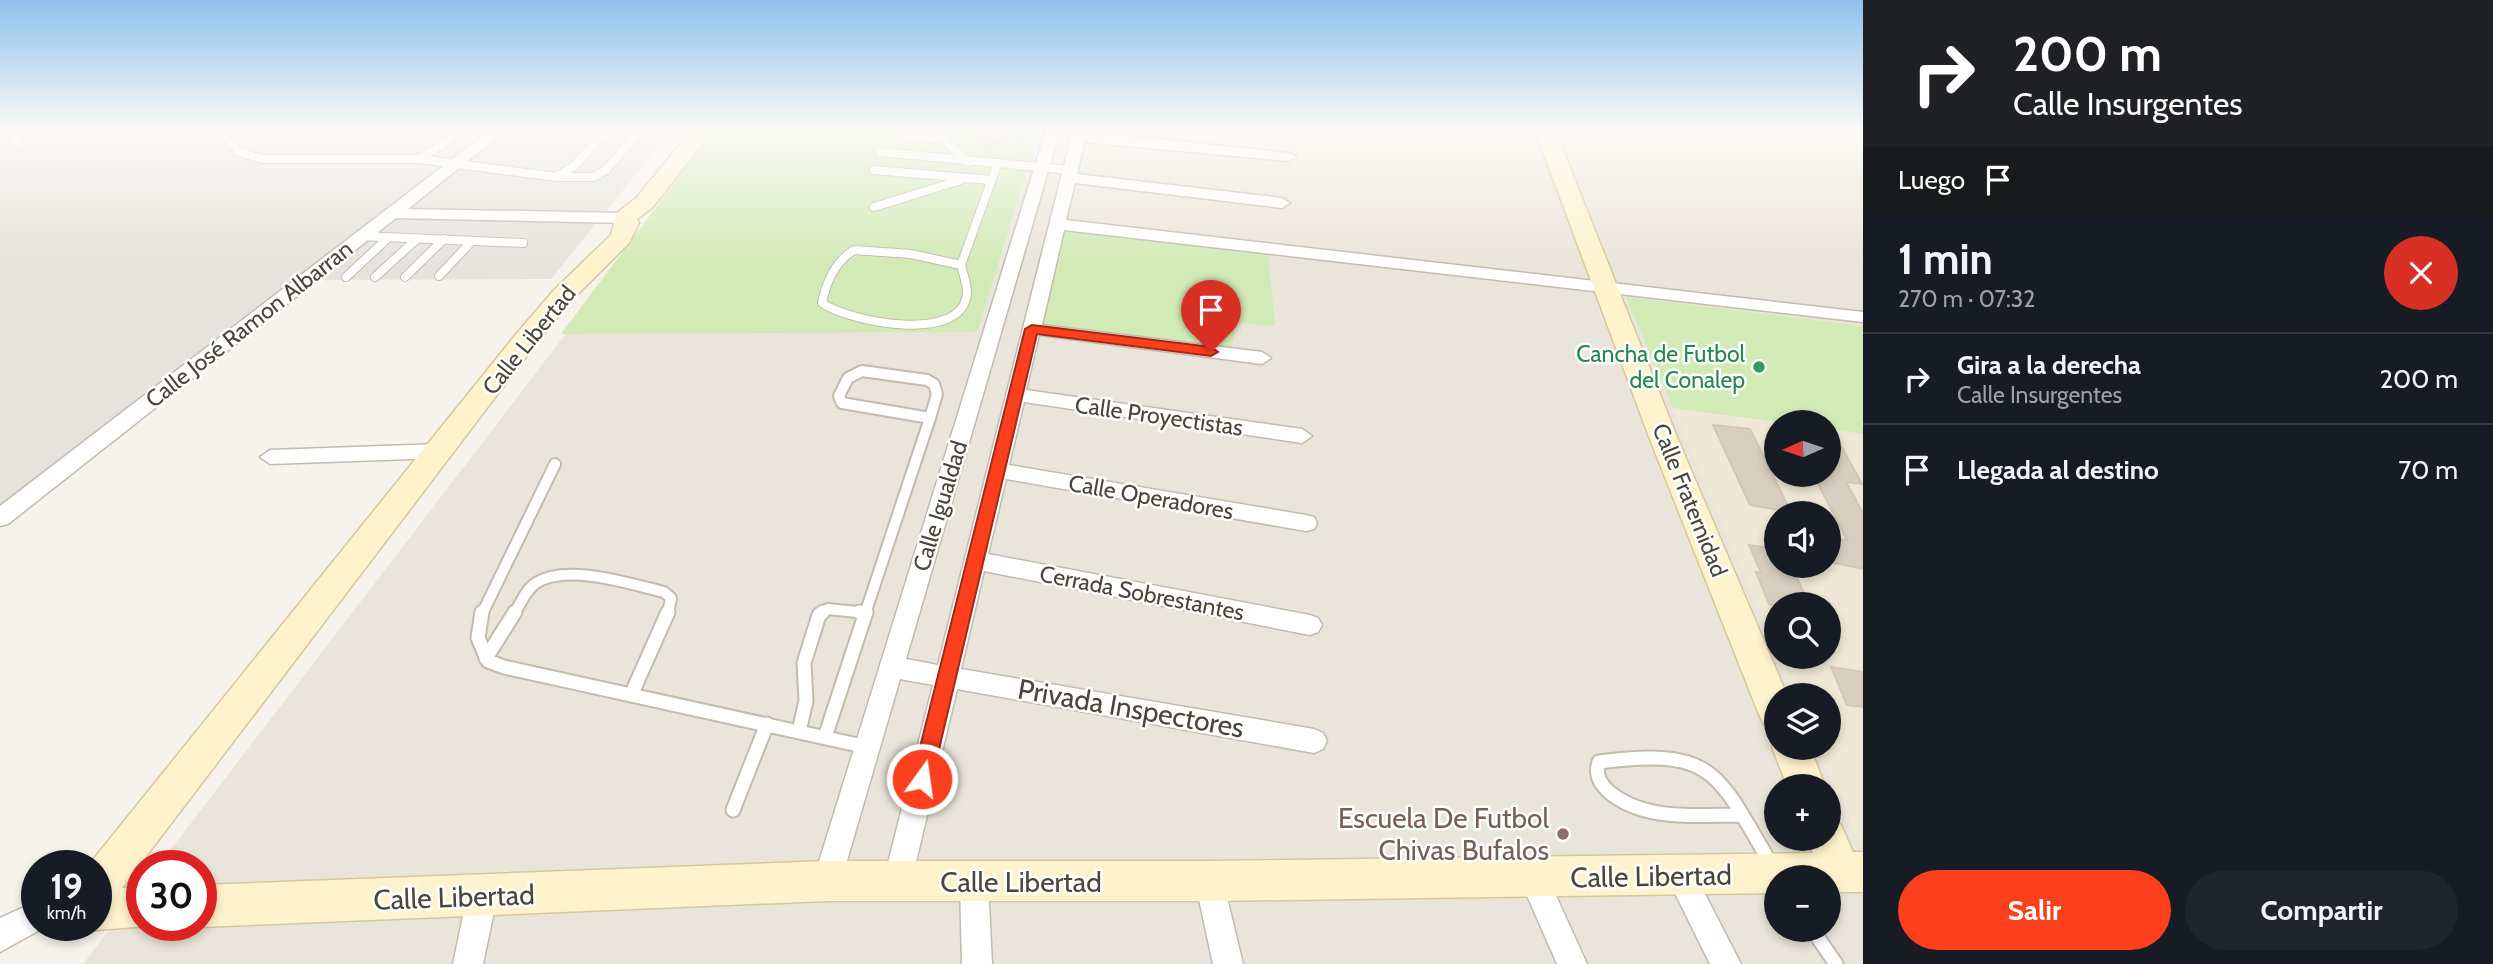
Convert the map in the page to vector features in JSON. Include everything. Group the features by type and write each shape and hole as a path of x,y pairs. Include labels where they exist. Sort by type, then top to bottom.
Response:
{"main road":[{"name":"Calle Libertad","path":"112,868 548,313 621,237 628,223 625,218 644,204 667,175"},
{"name":"Calle Fraternidad","path":"1563,175 1663,437 1764,683"},
{"name":"Calle Libertad","path":"1825,865 1844,861"},
{"name":"Calle Libertad","path":"217,905 482,897 827,881 897,883 1764,875"}],"street":[{"name":"Calle José Ramon Albarran","path":"0,518 441,175"},
{"name":"Calle Igualdad","path":"827,881 1039,175"},
{"name":"Calle Igualdad","path":"897,883 1069,175"},
{"path":"1076,175 1282,203"},
{"path":"390,213 625,218"},
{"path":"1057,224 1863,317"},
{"path":"1032,329 1262,358"},
{"name":"Calle Proyectistas","path":"1016,395 1302,436"},
{"path":"270,457 440,452"},
{"name":"Calle Operadores","path":"997,471 1306,523"},
{"name":"Cerrada Sobrestantes","path":"975,560 1310,625"},
{"name":"Privada Inspectores","path":"891,667 1314,741"},
{"path":"1680,875 1726,964"},
{"path":"1533,877 1572,964"},
{"path":"1209,881 1228,964"},
{"path":"974,882 977,964"},
{"path":"468,964 482,897"},
{"path":"0,937 21,923"}],"lane":[{"path":"543,175 597,175"},
{"path":"930,175 991,180"},
{"path":"961,265 911,254 854,250 845,254 832,276 822,303 833,313 845,316 910,325 943,322 952,318 962,306 965,281 961,265 993,175"},
{"path":"874,207 929,192 964,178"},
{"path":"361,236 523,243"},
{"path":"346,277 389,237"},
{"path":"375,277 418,238"},
{"path":"405,277 444,239"},
{"path":"439,276 472,241"},
{"path":"825,737 930,418 937,394 934,384 927,380 857,372 848,378 839,396 842,404 848,406 930,418"},
{"path":"555,464 484,606 478,638 486,658 504,667 867,747"},
{"path":"486,658 533,584 543,577 562,573 664,593 671,598 669,611 631,695"},
{"path":"799,731 806,701 804,663 819,615 828,610 866,613"},
{"path":"733,810 768,724"},
{"path":"1741,815 1639,808 1609,793 1597,777 1597,766 1599,762 1612,760 1649,759 1700,765 1716,776 1741,815 1772,865"},
{"path":"1821,942 1836,964"}],"shaded area":[{"path":"0,175 635,175 551,279 294,280 0,510"},
{"path":"688,175 1863,175 1863,964 83,964 101,941 112,941 112,926 126,908 126,941 217,941 217,850 170,850"},
{"path":"1626,297 1863,326 1863,853 1841,803 1841,774 1828,774 1822,760 1841,760 1841,683 1789,683 1783,669 1841,669 1841,592 1764,592 1764,624"}],"green space":[{"path":"680,175 1025,175 977,332 561,334"},
{"path":"1057,226 1268,254 1275,326 1237,323 1232,347 1033,323"},
{"name":"Cancha de Futbol del Conalep","path":"1626,297 1863,326 1863,434 1841,431 1841,410 1764,410 1764,420 1673,408"}],"building":[{"path":"1713,425 1750,429 1764,457 1764,487 1779,487 1786,501 1764,501 1764,507 1750,505"},
{"path":"1841,446 1862,484 1846,482 1863,513 1863,569 1841,564 1841,539 1847,540 1841,528 1841,501 1827,501 1820,487 1841,487"},
{"path":"1749,545 1764,547 1764,578 1797,578 1803,592 1764,592 1756,572 1761,573"},
{"path":"1832,669 1863,672 1863,707 1847,705 1841,683 1838,683"}],"place":[{"name":"Cancha de Futbol del Conalep","path":"1759,367"},
{"name":"Escuela De Futbol Chivas Bufalos","path":"1563,834"}],"route":[{"path":"922,779 1032,329 1211,352"}]}
